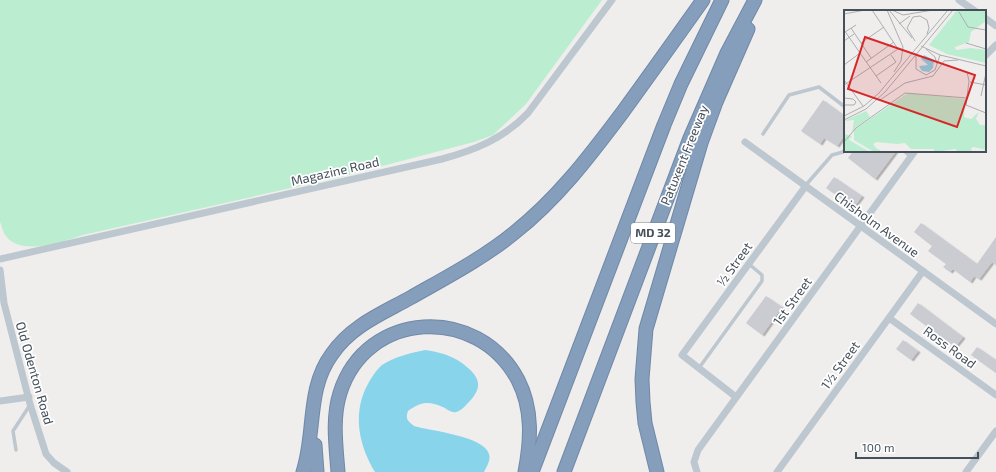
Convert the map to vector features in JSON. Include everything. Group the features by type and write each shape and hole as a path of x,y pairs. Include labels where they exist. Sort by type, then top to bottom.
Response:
{"highway":[{"path":"303,472 309,448 312,408 321,372 331,355 352,331 365,322 462,269 486,254 513,234 549,203 586,161 703,0"},
{"name":"MD 32","path":"532,472 661,132 681,84 722,0"},
{"name":"Patuxent Freeway","path":"564,472 690,138 727,53 755,0"},
{"path":"657,472 645,423 643,402 642,379 646,329 701,144 716,102 762,0"},
{"path":"338,472 336,410 340,394 352,368 371,348 389,336 410,328 440,327 457,330 487,345 498,354 518,380 524,397 530,426 525,472"},
{"path":"312,408 317,472"},
{"path":"336,436 344,463 349,472"}],"street":[{"name":"Magazine Road","path":"0,259 442,159 484,146 514,127 528,113 612,0"},
{"path":"959,0 974,10"},
{"path":"986,19 996,26"},
{"path":"986,55 996,45"},
{"name":"Chisholm Avenue","path":"745,142 923,271 995,321"},
{"name":"1st Street","path":"696,470 694,462 698,450 913,154"},
{"name":"½ Street","path":"699,368 682,355 805,186"},
{"name":"Old Odenton Road","path":"0,270 4,303 30,401 46,454 54,463 67,472"},
{"name":"1½ Street","path":"776,472 923,271"},
{"name":"Ross Road","path":"889,318 996,395"},
{"path":"699,368 736,397"},
{"path":"0,401 30,401"},
{"path":"966,472 996,431"}],"lane":[{"path":"763,134 789,95 819,88 844,106"},
{"path":"805,186 832,155 844,150"},
{"path":"699,368 762,281 762,275 749,264"},
{"path":"16,450 13,431 30,401"}],"green space":[{"path":"0,0 602,0 526,104 493,135 474,142 344,176 83,235 43,246 22,246 13,242 5,235 0,222"}],"water":[{"path":"425,350 445,354 462,363 476,377 478,382 477,391 461,410 452,412 445,408 426,403 417,405 408,411 408,420 414,426 456,435 478,443 485,448 489,454 488,463 484,472 375,472 369,461 361,439 359,416 360,404 369,382 378,369 387,362 414,352"}],"building":[{"path":"823,100 844,115 844,136 837,146 824,138 820,144 801,131"},
{"path":"852,152 895,152 875,179 848,158"},
{"path":"834,177 862,196 854,207 826,188"},
{"path":"921,223 977,264 996,237 996,265 992,262 979,279 974,276 970,282 953,269 950,272 943,267 946,264 928,251 932,246 914,232"},
{"path":"766,296 782,307 762,335 746,323"},
{"path":"918,303 963,337 955,347 910,314"},
{"path":"903,340 918,351 911,360 896,349"},
{"path":"977,347 996,360 996,373 971,355"}]}
